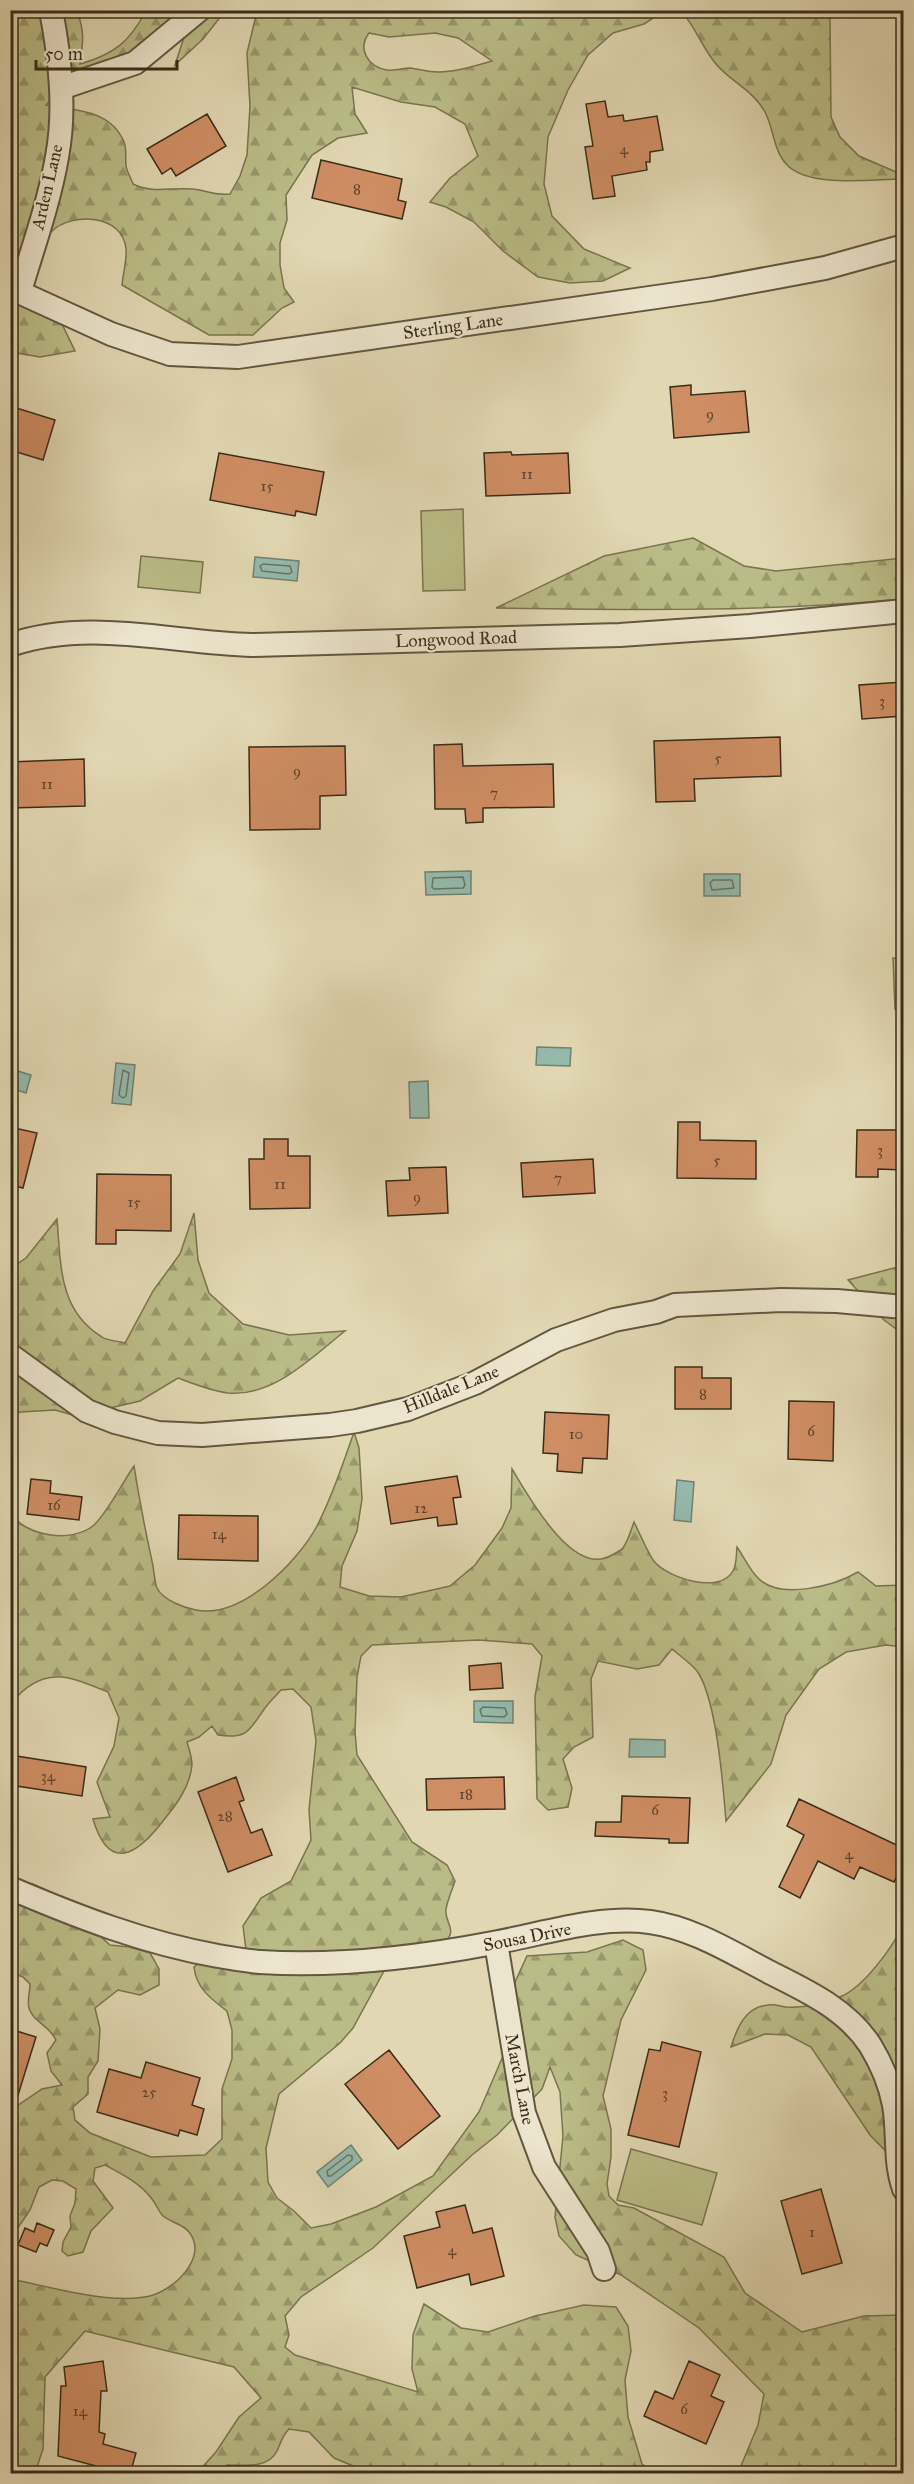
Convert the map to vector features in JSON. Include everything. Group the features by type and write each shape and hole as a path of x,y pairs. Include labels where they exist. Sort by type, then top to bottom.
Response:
{"street":[{"name":"Arden Lane","path":"15,290 45,209 57,156 62,88 51,10"},
{"path":"62,88 135,63 199,10"},
{"name":"Sterling Lane","path":"15,290 111,334 161,351 199,357 238,357 712,289 825,268 903,246"},
{"name":"Longwood Road","path":"10,645 31,638 68,632 106,633 214,645 609,635 750,626 903,611"},
{"name":"Hilldale Lane","path":"10,1355 45,1378 87,1411 115,1422 158,1432 202,1435 330,1425 408,1409 475,1383 556,1340 614,1320 656,1312 675,1305 781,1300 837,1301 903,1307"},
{"name":"Sousa Drive","path":"10,1888 78,1917 134,1937 183,1950 257,1962 309,1964 377,1961 435,1954 590,1925 631,1920 673,1927 701,1938 820,1998 853,2024 870,2045 883,2071 894,2104 898,2166 903,2189"},
{"name":"March Lane","path":"496,1943 524,2113 544,2167 597,2251 604,2270"}],"green space":[{"path":"10,11 77,11 83,37 80,64 103,56 120,45 127,39 146,11 182,11 128,54 78,72 46,105 91,113 110,123 124,142 126,166 133,184 148,189 193,189 214,194 230,194 240,176 247,155 250,106 247,53 257,11 664,11 644,24 613,33 588,55 568,90 548,137 544,184 552,216 584,249 630,268 603,281 570,283 538,277 503,251 474,222 446,207 430,202 450,178 478,156 465,124 435,107 401,102 352,87 355,114 367,133 338,138 312,155 286,195 287,220 280,243 280,265 284,288 294,302 282,308 253,335 209,335 122,285 126,253 123,237 107,223 83,219 61,225 52,231 36,247 13,277 59,318 75,351 40,357 11,352","holes":["369,33 389,37 435,33 458,38 492,61 445,72 410,68 387,70 370,61 364,51 364,45"]},
{"path":"184,11 225,11 203,39 175,65 186,31"},
{"path":"681,11 826,11 830,19 831,117 840,137 859,156 903,175 903,179 827,180 799,173 788,166 779,154 765,112 755,98 716,64"},
{"path":"463,509 465,590 423,591 421,511"},
{"path":"693,538 744,566 776,571 903,558 903,599 751,608 496,608 604,556"},
{"path":"141,556 203,562 200,593 138,587"},
{"path":"893,958 903,958 903,1009 895,1009"},
{"path":"194,1213 198,1260 209,1293 243,1324 289,1335 345,1331 306,1363 277,1382 261,1389 245,1393 228,1393 178,1378 140,1401 76,1416 55,1410 20,1412 11,1418 10,1269 26,1258 57,1219 61,1269 69,1300 77,1314 102,1337 125,1343 153,1291 180,1254"},
{"path":"894,1268 903,1268 903,1334 884,1320 848,1280"},
{"path":"354,1432 359,1448 362,1499 357,1531 342,1566 340,1587 369,1596 401,1597 450,1586 475,1565 502,1528 511,1508 512,1469 553,1531 567,1545 582,1555 597,1559 619,1551 623,1548 634,1522 653,1560 660,1567 669,1573 693,1581 717,1582 726,1578 734,1569 737,1547 759,1579 780,1589 808,1589 822,1586 858,1572 876,1586 903,1585 903,1647 886,1645 846,1652 819,1669 786,1715 771,1764 726,1821 715,1725 705,1688 697,1671 672,1649 659,1665 637,1669 598,1661 591,1679 593,1737 574,1747 563,1759 572,1788 568,1807 548,1810 537,1799 535,1697 542,1656 532,1644 478,1640 372,1645 361,1656 357,1677 355,1732 357,1755 412,1842 447,1865 455,1881 446,1909 451,1930 444,1944 396,1949 353,2028 340,2043 279,2094 266,2148 268,2182 277,2198 311,2228 331,2224 376,2207 433,2176 479,2112 506,2049 515,1982 527,1956 587,1952 623,1940 643,1950 646,1970 621,2020 603,2096 611,2129 611,2157 607,2184 609,2196 618,2205 634,2208 724,2257 745,2293 802,2332 864,2316 903,2315 903,2473 738,2473 758,2425 764,2394 699,2328 621,2275 576,2255 559,2236 555,2217 563,2136 560,2092 550,2067 542,2089 497,2135 472,2155 373,2248 301,2297 285,2316 289,2335 285,2347 295,2355 418,2392 412,2369 413,2335 424,2304 461,2328 488,2332 535,2316 584,2305 616,2307 628,2326 631,2351 625,2380 628,2417 642,2464 655,2473 362,2473 363,2470 334,2458 309,2432 289,2429 277,2451 268,2461 255,2465 227,2465 225,2473 197,2473 216,2452 239,2417 261,2398 234,2367 85,2331 45,2377 43,2449 37,2467 41,2473 11,2473 11,2279 99,2297 150,2296 159,2293 178,2280 192,2262 195,2252 194,2242 186,2229 162,2215 147,2193 136,2184 105,2165 95,2168 93,2181 113,2208 91,2231 83,2252 68,2256 62,2251 63,2242 71,2227 70,2216 75,2203 76,2189 63,2181 52,2180 39,2187 30,2210 11,2238 11,2125 17,2106 42,2089 62,2085 51,2071 47,2053 56,2040 31,2013 28,2002 30,1984 23,1977 11,1973 11,1932 14,1930 11,1924 11,1884 15,1881 33,1884 54,1894 110,1945 150,1953 159,1969 159,1985 140,1995 118,1990 95,2008 100,2029 98,2061 88,2077 88,2094 73,2107 75,2120 90,2133 151,2157 205,2155 222,2139 222,2089 232,2059 232,2030 227,2011 201,1987 194,1967 205,1958 246,1950 243,1926 261,1898 291,1881 311,1840 309,1810 316,1741 311,1707 293,1689 281,1690 251,1727 242,1734 218,1735 212,1726 199,1737 187,1742 192,1762 191,1773 173,1809 153,1833 134,1850 124,1853 115,1852 107,1847 93,1819 110,1817 97,1782 114,1746 119,1718 108,1692 68,1678 45,1678 23,1691 11,1703 10,1513 26,1527 49,1535 62,1536 85,1531 94,1525 104,1513 134,1466 157,1588 169,1600 196,1610 213,1610 231,1606 266,1585 282,1571 308,1541 337,1480"},
{"path":"903,1926 903,2169 870,2135 811,2047 788,2035 765,2034 731,2047 743,2020 753,2010 770,2005 793,2007 813,2005 849,1992 876,1966"},
{"path":"631,2149 717,2173 702,2225 617,2200"}],"water":[{"path":"255,557 299,561 297,581 253,577"},
{"path":"471,871 471,894 426,895 425,872"},
{"path":"704,874 740,874 740,896 704,896"},
{"path":"537,1047 571,1048 570,1066 536,1065"},
{"path":"116,1063 135,1065 131,1105 112,1103"},
{"path":"11,1069 31,1075 26,1093 11,1088"},
{"path":"428,1081 429,1118 410,1118 409,1082"},
{"path":"677,1480 694,1482 691,1522 674,1520"},
{"path":"474,1701 513,1701 513,1723 474,1722"},
{"path":"630,1739 665,1740 665,1757 629,1757"},
{"path":"351,2145 362,2160 328,2187 317,2172"}],"building":[{"path":"605,101 608,117 623,115 626,121 657,116 663,150 650,152 650,162 646,162 647,170 612,176 615,196 593,199 585,147 593,146 586,104"},
{"path":"207,114 226,146 176,176 171,168 162,174 147,149"},
{"path":"321,160 402,179 398,200 406,202 402,219 312,198"},
{"path":"691,385 691,395 745,391 749,432 674,438 670,387"},
{"path":"10,406 55,420 43,460 10,450"},
{"path":"511,452 512,455 568,453 570,493 486,496 484,453"},
{"path":"219,453 324,472 316,515 296,511 295,516 210,500"},
{"path":"903,682 903,716 862,719 859,685"},
{"path":"780,737 781,776 694,779 695,801 656,802 654,741"},
{"path":"462,744 463,766 553,764 554,807 483,808 483,822 466,823 465,809 435,809 434,745"},
{"path":"345,746 346,795 320,796 320,829 250,830 249,747"},
{"path":"84,759 85,806 10,808 10,762"},
{"path":"678,1122 700,1122 700,1140 756,1141 756,1179 677,1178"},
{"path":"10,1127 37,1133 23,1188 10,1185"},
{"path":"857,1130 903,1130 903,1170 878,1169 878,1177 856,1177"},
{"path":"264,1139 288,1139 288,1156 310,1156 310,1208 250,1209 249,1159 264,1159"},
{"path":"593,1159 595,1193 523,1197 521,1163"},
{"path":"446,1167 448,1213 388,1216 386,1181 410,1180 409,1168"},
{"path":"97,1174 171,1175 171,1231 116,1230 116,1244 96,1244"},
{"path":"675,1367 702,1367 702,1378 731,1378 731,1409 675,1409"},
{"path":"789,1401 834,1402 833,1461 788,1459"},
{"path":"545,1412 609,1415 607,1459 583,1458 582,1473 557,1471 558,1454 543,1453"},
{"path":"457,1476 461,1497 453,1498 457,1524 438,1526 437,1517 391,1524 385,1487"},
{"path":"31,1479 51,1481 50,1493 82,1497 79,1520 27,1514"},
{"path":"179,1515 258,1516 258,1561 178,1559"},
{"path":"501,1663 503,1688 470,1690 469,1666"},
{"path":"10,1755 86,1767 82,1796 10,1785"},
{"path":"236,1777 244,1800 239,1802 251,1833 262,1829 272,1855 228,1872 198,1792"},
{"path":"504,1777 505,1809 427,1810 426,1779"},
{"path":"622,1796 690,1798 688,1843 669,1843 669,1839 595,1836 596,1822 621,1822"},
{"path":"799,1799 903,1848 903,1863 894,1882 860,1867 854,1879 818,1861 800,1898 779,1887 804,1835 787,1826"},
{"path":"10,2029 36,2037 14,2108 10,2107"},
{"path":"662,2042 701,2052 679,2147 628,2135 649,2049 660,2051"},
{"path":"389,2050 440,2116 398,2149 345,2084"},
{"path":"146,2062 200,2078 192,2105 204,2109 197,2135 180,2130 178,2136 97,2112 109,2069 141,2078"},
{"path":"821,2189 842,2263 802,2274 781,2201"},
{"path":"465,2205 473,2233 492,2228 504,2276 471,2285 469,2274 417,2288 404,2236 440,2227 436,2212"},
{"path":"37,2223 54,2230 47,2246 40,2243 36,2252 18,2245 25,2228 34,2232"},
{"path":"103,2361 107,2391 101,2391 99,2432 105,2434 103,2444 136,2453 130,2474 104,2474 94,2471 96,2466 58,2456 61,2386 66,2386 64,2367"},
{"path":"689,2361 720,2375 711,2396 724,2402 706,2444 644,2416 655,2391 673,2399"}]}
